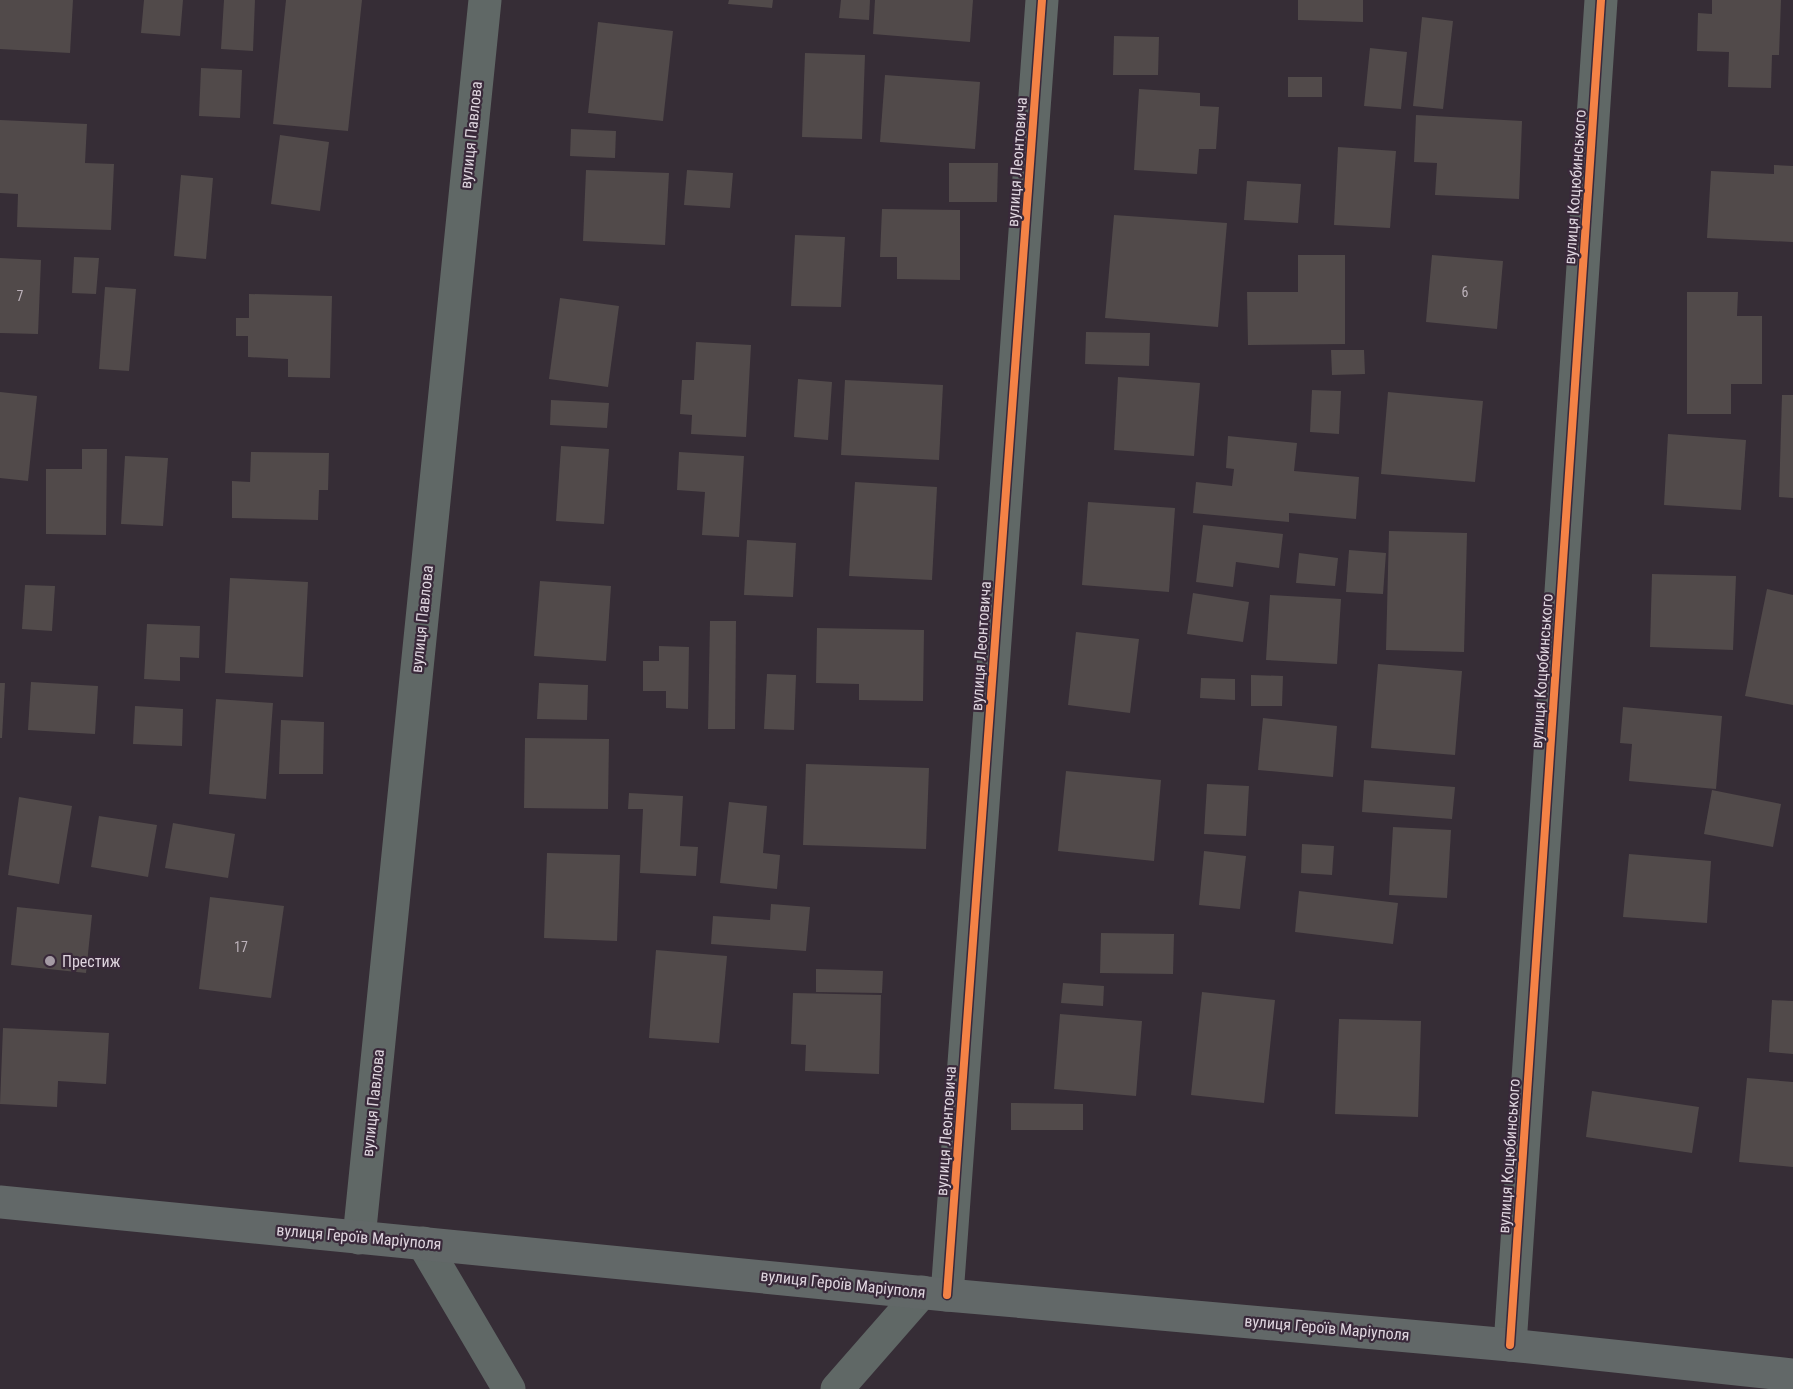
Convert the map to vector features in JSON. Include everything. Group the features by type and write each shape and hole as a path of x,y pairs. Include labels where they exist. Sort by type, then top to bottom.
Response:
{"main road":[{"name":"вулиця Героїв Маріуполя","path":"0,1202 934,1293 1510,1345 1793,1375"}],"street":[{"name":"вулиця Павлова","path":"359,1238 485,0"},
{"name":"вулиця Леонтовича","path":"934,1293 1042,0"},
{"name":"вулиця Коцюбинського","path":"1510,1345 1601,0"},
{"path":"423,1243 509,1389"},
{"path":"837,1389 934,1293"}],"building":[{"path":"0,0 73,0 70,53 0,49"},
{"path":"144,0 183,0 180,36 141,33"},
{"path":"224,0 255,0 253,51 221,49"},
{"path":"286,0 362,0 348,131 273,124"},
{"path":"729,0 773,0 772,8 728,4"},
{"path":"841,0 870,0 869,20 839,18"},
{"path":"875,0 973,0 970,42 873,34"},
{"path":"1298,0 1363,0 1363,22 1298,20"},
{"path":"1712,0 1781,0 1779,55 1772,55 1771,88 1728,87 1729,52 1697,51 1698,13 1712,14"},
{"path":"1422,17 1453,21 1443,109 1413,106"},
{"path":"598,22 673,31 663,121 588,113"},
{"path":"1114,36 1159,37 1158,75 1113,75"},
{"path":"1370,48 1407,52 1401,109 1364,106"},
{"path":"805,53 865,55 862,139 802,137"},
{"path":"201,68 242,70 240,118 199,116"},
{"path":"885,75 980,82 975,149 880,142"},
{"path":"1288,77 1322,77 1322,97 1288,97"},
{"path":"1139,89 1200,93 1200,106 1219,107 1216,149 1199,149 1197,174 1134,170"},
{"path":"1416,115 1522,121 1519,199 1435,195 1437,163 1414,162"},
{"path":"0,120 87,124 85,163 114,164 111,230 17,227 18,194 0,193"},
{"path":"571,129 616,131 615,158 570,156"},
{"path":"280,135 329,142 320,211 271,204"},
{"path":"1338,147 1396,151 1390,228 1334,225"},
{"path":"949,163 998,163 997,202 949,202"},
{"path":"1774,165 1793,166 1793,242 1707,238 1711,171 1774,174"},
{"path":"586,170 669,173 665,245 583,241"},
{"path":"687,170 733,173 730,208 684,205"},
{"path":"181,175 213,178 206,259 174,256"},
{"path":"1247,181 1301,184 1298,223 1244,220"},
{"path":"882,209 960,210 960,280 897,279 897,257 880,257"},
{"path":"1114,215 1227,223 1218,327 1105,318"},
{"path":"795,235 845,237 841,307 791,306"},
{"path":"1298,255 1345,255 1345,344 1248,345 1247,292 1298,292"},
{"path":"1432,255 1503,261 1497,329 1426,322"},
{"path":"74,257 99,258 96,294 72,293"},
{"path":"0,258 41,260 38,334 0,333"},
{"path":"105,287 136,289 129,371 99,369"},
{"path":"1687,292 1738,292 1737,316 1762,316 1762,384 1731,384 1731,414 1687,414"},
{"path":"249,294 332,296 330,378 288,377 288,359 248,357 248,336 236,336 236,318 249,318"},
{"path":"560,298 619,306 608,387 549,379"},
{"path":"1086,332 1150,333 1149,366 1085,364"},
{"path":"696,342 751,345 746,437 691,434 692,415 680,414 682,380 694,380"},
{"path":"1331,350 1364,350 1365,374 1332,375"},
{"path":"1118,377 1200,383 1194,456 1114,450"},
{"path":"798,379 832,382 828,440 794,437"},
{"path":"845,380 943,385 939,460 841,455"},
{"path":"1312,390 1341,391 1339,434 1310,432"},
{"path":"0,392 37,396 28,481 0,478"},
{"path":"1388,392 1483,401 1475,482 1381,474"},
{"path":"1782,395 1793,395 1793,498 1779,497"},
{"path":"551,400 609,403 607,428 550,425"},
{"path":"1668,434 1746,440 1741,510 1664,505"},
{"path":"1228,436 1297,443 1294,471 1359,477 1356,519 1289,513 1289,522 1193,513 1196,482 1232,486 1234,469 1226,468"},
{"path":"561,446 609,449 604,524 556,521"},
{"path":"82,449 107,449 106,535 46,534 46,469 82,469"},
{"path":"251,452 329,453 328,490 319,490 318,520 232,518 232,481 250,482"},
{"path":"679,452 744,456 739,537 702,535 705,492 677,490"},
{"path":"125,456 168,458 163,526 121,524"},
{"path":"855,482 937,487 932,580 849,576"},
{"path":"1088,502 1175,508 1169,592 1082,585"},
{"path":"1203,525 1283,534 1279,568 1236,562 1233,587 1196,582"},
{"path":"1389,531 1467,533 1464,652 1386,650"},
{"path":"747,540 796,543 793,597 744,595"},
{"path":"1349,550 1386,553 1383,594 1346,592"},
{"path":"1299,553 1338,558 1335,586 1296,583"},
{"path":"1652,574 1736,576 1733,650 1650,647"},
{"path":"230,578 308,582 303,677 225,673"},
{"path":"540,581 611,586 606,661 534,656"},
{"path":"25,585 55,586 52,631 22,629"},
{"path":"1767,589 1793,595 1793,705 1745,696"},
{"path":"1193,593 1249,602 1243,642 1187,634"},
{"path":"1270,595 1341,599 1337,664 1266,660"},
{"path":"710,621 736,621 735,729 708,729"},
{"path":"147,624 200,626 199,658 180,657 180,681 144,679"},
{"path":"817,628 924,630 923,701 859,700 859,684 816,683"},
{"path":"1076,632 1139,639 1130,713 1068,705"},
{"path":"659,646 689,647 688,709 666,708 666,691 643,691 643,661 659,661"},
{"path":"1378,664 1462,671 1455,755 1371,748"},
{"path":"767,674 796,675 794,730 764,729"},
{"path":"1251,675 1283,676 1282,706 1251,706"},
{"path":"1201,678 1235,679 1235,700 1200,698"},
{"path":"31,682 98,686 95,734 28,730"},
{"path":"0,683 5,683 2,738 0,738"},
{"path":"539,683 588,685 587,720 537,719"},
{"path":"216,699 273,703 266,799 209,794"},
{"path":"135,706 183,709 182,746 133,744"},
{"path":"1623,707 1722,716 1716,789 1629,781 1632,744 1620,743"},
{"path":"1263,718 1337,726 1333,777 1258,770"},
{"path":"281,720 324,722 323,774 279,774"},
{"path":"525,738 609,739 608,809 524,808"},
{"path":"806,764 929,768 926,849 803,845"},
{"path":"1066,771 1161,780 1154,861 1058,851"},
{"path":"1364,780 1455,787 1452,819 1362,812"},
{"path":"1207,784 1249,786 1246,836 1204,834"},
{"path":"1712,790 1781,804 1773,847 1704,834"},
{"path":"629,793 683,796 680,846 698,847 696,876 640,873 643,809 628,809"},
{"path":"19,797 72,806 59,884 8,875"},
{"path":"729,802 767,806 763,853 780,855 777,889 720,883"},
{"path":"99,816 157,825 148,877 91,867"},
{"path":"173,823 235,834 228,878 165,868"},
{"path":"1393,827 1451,830 1447,898 1389,895"},
{"path":"1302,844 1334,846 1332,875 1301,873"},
{"path":"1204,851 1246,856 1240,909 1199,905"},
{"path":"547,853 620,855 617,941 544,938"},
{"path":"1629,854 1711,861 1707,923 1623,917"},
{"path":"1299,891 1398,903 1393,944 1295,932"},
{"path":"210,897 284,906 271,998 199,989"},
{"path":"771,904 810,907 806,951 711,944 713,916 770,920"},
{"path":"17,907 92,915 86,973 11,965"},
{"path":"1101,933 1174,934 1173,974 1100,973"},
{"path":"656,950 727,956 719,1043 649,1038"},
{"path":"816,969 883,971 882,993 816,992"},
{"path":"1063,983 1104,986 1103,1006 1061,1003"},
{"path":"1202,992 1275,1000 1264,1103 1191,1095"},
{"path":"793,993 881,995 879,1074 805,1071 806,1045 791,1044"},
{"path":"1772,1000 1793,1001 1793,1054 1769,1052"},
{"path":"1060,1014 1142,1021 1136,1096 1054,1089"},
{"path":"1339,1019 1421,1021 1418,1117 1335,1114"},
{"path":"3,1028 109,1033 106,1084 58,1081 57,1107 0,1104"},
{"path":"1747,1078 1793,1082 1793,1167 1739,1162"},
{"path":"1592,1091 1699,1107 1692,1153 1586,1137"},
{"path":"1011,1103 1083,1104 1083,1130 1011,1130"}],"cycle path":[{"path":"947,1295 1042,0"},
{"path":"1510,1345 1601,0"}],"place":[{"name":"Престиж","path":"50,961"}]}
